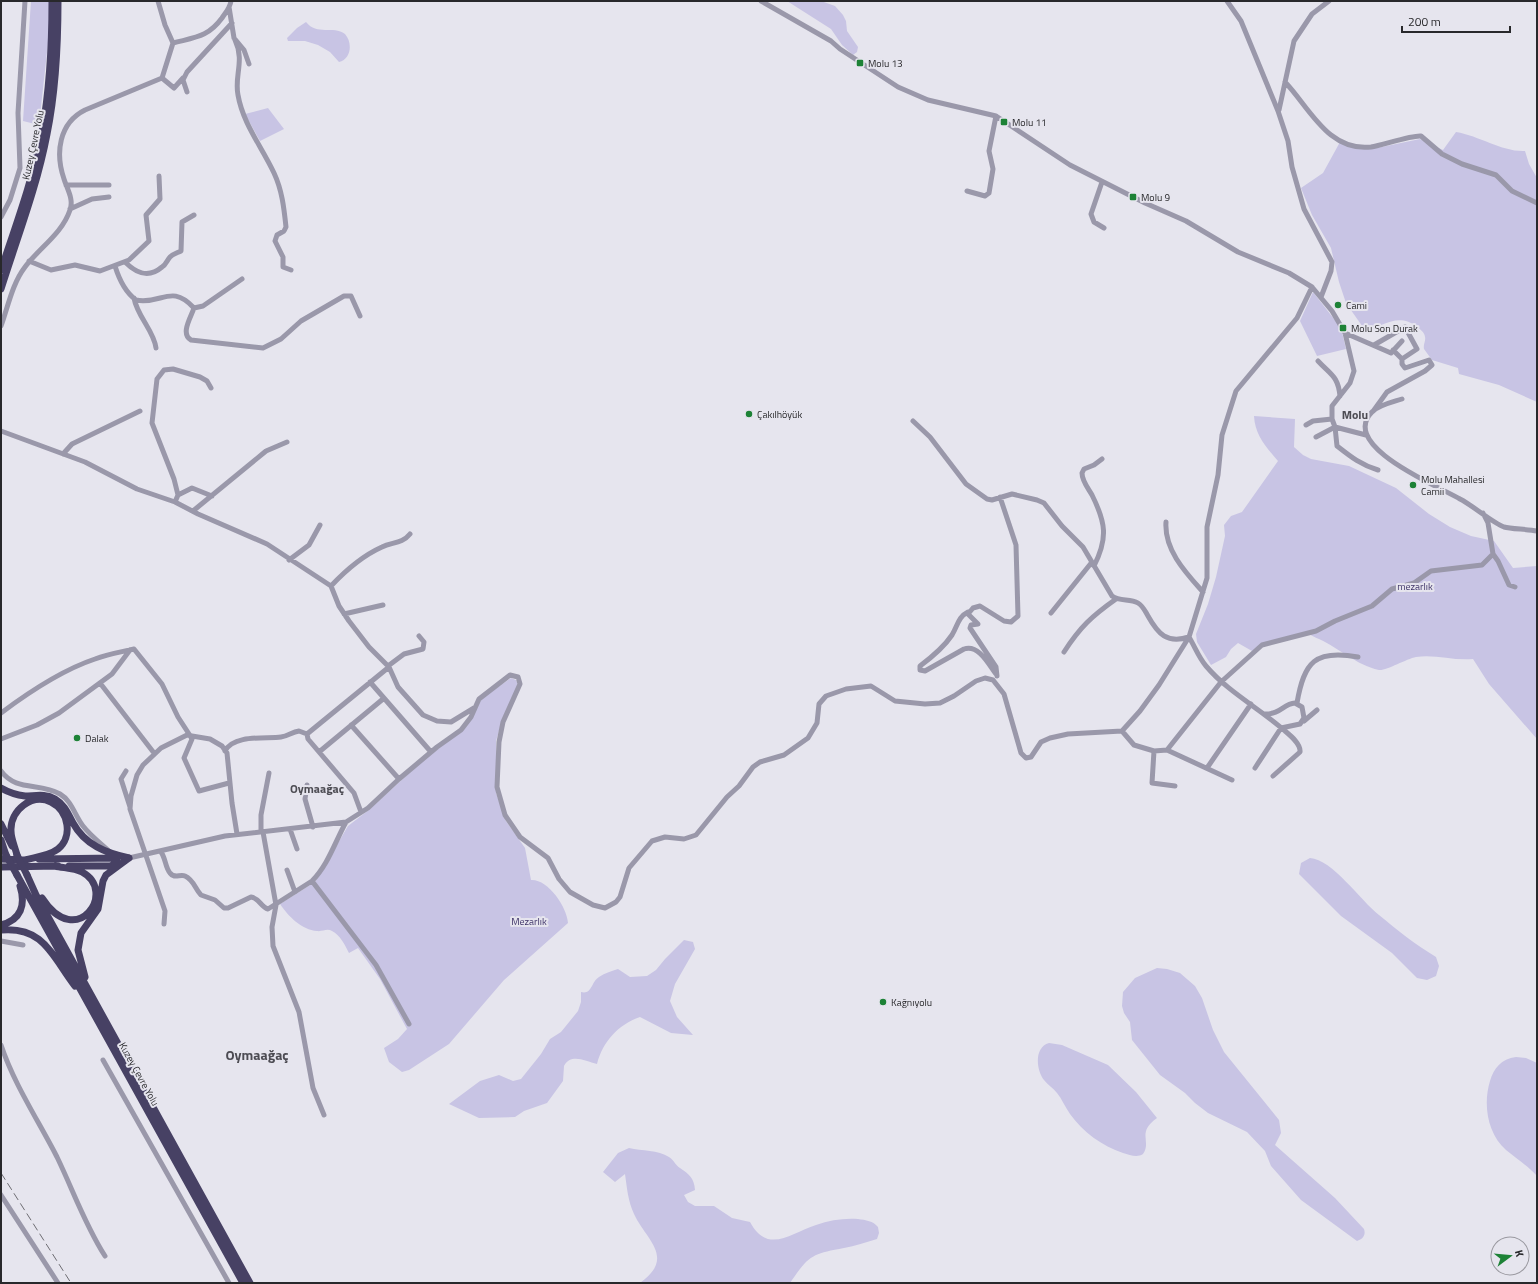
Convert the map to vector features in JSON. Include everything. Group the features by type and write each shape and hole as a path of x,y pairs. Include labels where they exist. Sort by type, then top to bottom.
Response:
{"highway":[{"name":"Kuzey Çevre Yolu","path":"1,270 27,192 42,134 51,64 52,1"},
{"name":"Kuzey Çevre Yolu","path":"1,289 33,193 47,135 57,65 58,1"},
{"path":"1,788 23,796 44,795 53,798 69,813 80,833 88,842 112,855 129,858"},
{"path":"17,855 11,831 14,816 19,809 28,802 41,800 52,802 62,812 66,819 67,830 63,843 52,853 25,860"},
{"path":"1,824 27,875 44,901 58,916 69,920 81,917 91,909 96,900 96,889 93,882 82,872 55,866"},
{"path":"1,840 4,857"},
{"path":"1,845 4,857 17,875 22,893 22,907 17,917 1,925"},
{"path":"4,857 25,860 129,858"},
{"path":"2,867 110,866 129,858"},
{"path":"95,1009 79,959 79,940 84,927 98,909 102,881 112,870 129,858"},
{"name":"Kuzey Çevre Yolu","path":"17,875 95,1009 250,1283"},
{"name":"Kuzey Çevre Yolu","path":"27,875 95,1009 243,1283"},
{"path":"1,930 25,931 39,939 95,1009"}],"street":[{"path":"1,216 10,200 20,168 18,113 25,1"},
{"path":"158,1 165,25 173,43 162,78"},
{"path":"173,43 202,36 210,32 229,8 231,1"},
{"path":"761,1 831,42 898,87 928,100 996,116 1070,165 1145,204 1186,221 1238,252 1288,273 1312,287 1321,297 1346,333 1354,371 1350,383 1332,406 1332,419 1335,427 1337,446 1351,459 1364,466 1378,470"},
{"path":"1227,1 1241,21 1278,111 1288,140 1292,167 1304,209 1332,262 1331,271 1321,297"},
{"path":"1278,111 1294,41 1299,31 1312,14 1329,1"},
{"path":"229,8 240,60 237,92 238,98 246,122 271,166 282,195 286,227 284,231 277,235 275,241 283,257 283,267 291,270"},
{"path":"162,78 174,88 201,55 216,42 232,23"},
{"path":"235,40 244,50 249,64"},
{"path":"1,326 15,284 29,261 53,237 70,209 71,196 61,167 59,148 62,135 73,118 81,111 99,102 162,78"},
{"path":"183,78 184,85 188,92"},
{"path":"1285,82 1312,118 1339,140 1353,146 1368,147 1421,136 1442,154 1462,164 1496,175 1512,191 1537,203"},
{"path":"967,191 984,196 989,193 993,169 989,152 996,116"},
{"path":"29,261 51,270 76,265 100,271 125,262 149,242 145,217 148,211 160,199 159,176"},
{"path":"1102,182 1091,214 1094,222 1104,228"},
{"path":"66,185 109,185"},
{"path":"70,209 92,199 109,197"},
{"path":"125,262 134,271 140,273 162,268 171,256 181,251 182,223 194,215"},
{"path":"115,266 124,286 134,298 136,306 153,338 156,348"},
{"path":"194,308 203,306 242,279"},
{"path":"968,612 968,615 978,625 972,624 970,628 996,667 1000,687 1009,708 1021,753 1025,758 1032,757 1041,742 1050,738 1068,734 1122,731 1149,698 1189,637 1203,592 1208,567 1207,527 1218,475 1222,435 1236,391 1297,318 1312,287"},
{"path":"134,298 141,300 178,295 185,298 194,308"},
{"path":"194,308 185,332 189,339 262,348 281,339 301,321 344,296 350,296 360,316"},
{"path":"1374,345 1405,327 1417,349 1402,359"},
{"path":"1346,333 1390,353 1402,341"},
{"path":"1393,350 1402,359 1402,364 1405,368 1429,360 1432,365 1425,371 1387,392 1373,410 1364,426 1366,435 1373,444 1402,468 1460,498 1504,527 1537,531"},
{"path":"1318,361 1334,376 1339,384 1340,396"},
{"path":"175,502 178,495 174,479 152,427 152,414 157,379 164,370 173,368 202,378 211,388"},
{"path":"1373,410 1402,399"},
{"path":"63,454 72,444 140,411"},
{"path":"1306,425 1313,421 1332,419"},
{"path":"913,421 930,437 966,484 987,499 992,500 1000,496 1014,494 1042,502 1062,526 1079,542 1110,594 1116,599 1138,603 1156,628 1166,637 1176,640 1189,637"},
{"path":"1316,437 1335,427 1366,435"},
{"path":"1,431 94,466 137,490 175,502 267,544 289,560 331,586 344,614 369,647 388,666 400,689 422,714 430,719 440,722 451,722 476,706"},
{"path":"193,511 266,451 286,442"},
{"path":"1051,614 1093,564 1103,545 1104,529 1101,514 1082,473 1084,469 1094,465 1102,459"},
{"path":"178,495 192,488 212,496"},
{"path":"997,676 977,651 971,648 964,649 925,671 920,670 920,666 933,657 953,634 961,616 976,606 983,607 1001,620 1008,622 1014,621 1018,616 1016,545 1000,496"},
{"path":"1483,513 1488,523 1491,535 1493,554 1498,561 1509,585 1515,587"},
{"path":"1166,522 1167,536 1175,556 1203,592"},
{"path":"289,560 310,545 320,525"},
{"path":"331,586 347,569 359,560 382,546 402,541 410,534"},
{"path":"1167,750 1221,682 1262,645 1316,631 1335,621 1372,606 1392,589 1414,583 1431,571 1482,565 1493,554"},
{"path":"1064,652 1077,632 1093,616 1116,599"},
{"path":"344,614 383,605"},
{"path":"307,734 404,654 423,649 424,642 419,636"},
{"path":"1189,637 1205,665 1221,682 1265,714 1292,737 1300,751 1299,754 1273,776"},
{"path":"1,713 42,685 83,664 101,657 134,649 162,684 178,717 191,735"},
{"path":"1,739 52,717 117,669 130,650"},
{"path":"1297,703 1303,677 1308,666 1313,661 1320,658 1342,654 1358,657"},
{"path":"129,858 237,834 313,827 346,822 361,812 431,752 461,730 471,716 479,699 508,676 516,675 519,679 520,686 503,722 499,742 497,787 505,815 520,837 548,858 560,879 570,892 593,905 605,908 616,902 620,897 630,868 652,841 665,837 684,839 696,834 727,797 739,786 753,766 760,762 784,754 808,738 817,723 819,704 826,696 846,688 871,686 895,700 925,704 940,702 954,696 980,678 989,678 1000,687"},
{"path":"370,682 431,752"},
{"path":"100,683 154,753"},
{"path":"319,752 384,699"},
{"path":"1265,714 1278,712 1289,704 1297,703 1302,707 1304,721"},
{"path":"1207,768 1251,704"},
{"path":"1255,768 1281,728 1300,724 1317,710"},
{"path":"351,725 399,778"},
{"path":"225,750 232,744 248,738 281,737 300,730 307,734 308,739 354,793 360,804 361,812"},
{"path":"1122,731 1134,745 1154,751 1167,750 1232,780"},
{"path":"191,735 184,758 199,791 229,783"},
{"path":"130,809 138,772 154,753 165,746 191,735 210,739 225,750 228,760 229,783 237,834"},
{"path":"1154,751 1152,783 1175,786"},
{"path":"1,771 16,784 45,788 62,795 69,802 84,828 112,855"},
{"path":"126,771 121,779 164,911 164,924"},
{"path":"270,773 261,815 262,832 276,904 272,927 273,946 299,1012 313,1088 324,1115"},
{"path":"307,785 305,799 313,827"},
{"path":"161,852 171,875 183,875 188,878 194,883 201,895 215,900 224,908 228,908 254,897 266,908 270,908 312,882 325,864 346,822"},
{"path":"290,829 297,849"},
{"path":"287,870 295,892"},
{"path":"312,882 376,965 408,1024"},
{"path":"1,941 23,945"},
{"path":"1,1045 11,1072 73,1190 90,1232 105,1256"},
{"path":"103,1060 230,1283"},
{"path":"1,1195 58,1283"}],"green space":[{"path":"31,1 49,1 49,34 39,125 23,121"},
{"path":"787,1 821,1 835,6 846,21 847,31 858,47 857,52 853,55 842,45 831,29"},
{"path":"306,22 315,29 335,30 345,34 348,38 350,46 350,50 346,58 339,62 330,52 318,45 305,41 288,41 287,38 297,28"},
{"path":"268,108 284,129 260,141 245,114"},
{"path":"1456,132 1508,149 1525,151 1529,164 1537,178 1537,402 1499,385 1459,374 1458,368 1432,360 1424,349 1424,334 1420,329 1411,323 1398,320 1392,321 1385,323 1367,333 1346,303 1339,282 1331,248 1312,215 1301,188 1323,173 1340,142 1377,148 1420,139 1443,150"},
{"path":"1313,292 1341,328 1346,349 1317,356 1300,321"},
{"name":"mezarlık","path":"1254,416 1295,419 1294,447 1303,455 1311,459 1349,466 1396,488 1429,514 1450,527 1471,536 1494,541 1513,568 1537,566 1537,739 1489,684 1473,659 1423,656 1379,670 1371,668 1355,660 1311,635 1301,634 1287,637 1252,651 1238,643 1231,649 1226,657 1211,665 1197,642 1196,634 1208,604 1216,577 1225,536 1224,525 1231,516 1242,512 1278,461 1265,446 1259,435 1256,429"},
{"name":"Mezarlık","path":"511,678 516,680 518,685 501,724 496,741 496,793 506,821 525,848 531,880 544,884 556,895 564,909 568,923 504,980 449,1044 409,1070 402,1072 389,1062 384,1048 398,1039 407,1029 380,979 358,948 349,953 342,940 335,933 330,930 317,931 306,928 291,918 280,904 315,882 348,826 370,809 418,765 463,729 479,700"},
{"path":"1310,858 1319,860 1328,865 1379,915 1436,957 1439,966 1436,976 1427,980 1417,978 1392,953 1341,916 1299,874 1301,863"},
{"path":"684,940 693,942 695,949 675,984 670,1001 677,1017 693,1035 671,1033 640,1017 625,1024 612,1035 603,1048 597,1064 579,1059 570,1060 567,1062 564,1066 563,1081 547,1103 524,1111 515,1117 479,1118 449,1104 480,1081 499,1075 513,1081 521,1079 541,1054 550,1039 561,1032 578,1011 581,1002 581,992 587,992 596,979 606,973 618,969 630,977 647,976 656,970"},
{"path":"1157,968 1180,973 1195,986 1202,998 1213,1030 1224,1052 1279,1120 1281,1133 1275,1145 1335,1198 1364,1229 1364,1236 1361,1239 1357,1241 1301,1200 1271,1166 1265,1151 1247,1132 1208,1113 1185,1093 1160,1075 1132,1040 1130,1022 1124,1013 1122,1006 1123,992 1135,978"},
{"path":"1049,1043 1062,1045 1108,1065 1136,1092 1157,1118 1147,1128 1146,1145 1143,1154 1136,1156 1115,1150 1094,1138 1075,1121 1057,1093 1044,1080 1039,1071 1039,1054 1044,1045"},
{"path":"1516,1057 1526,1058 1537,1063 1537,1176 1506,1150 1500,1143 1494,1135 1488,1118 1487,1099 1492,1076 1496,1068 1502,1062"},
{"path":"629,1148 655,1152 669,1157 688,1174 694,1182 695,1190 684,1195 688,1202 695,1206 714,1206 732,1218 750,1222 757,1232 764,1238 772,1240 780,1239 821,1223 837,1220 858,1219 872,1222 878,1227 879,1233 877,1239 825,1252 812,1257 807,1261 790,1283 640,1283 651,1274 656,1265 657,1257 655,1248 634,1214 630,1204 625,1174 615,1182 603,1172 618,1153"}],"railway":[{"path":"1,1173 71,1283"}],"place":[{"name":"Molu 13","path":"860,63"},
{"name":"Molu 11","path":"1004,122"},
{"name":"Molu 9","path":"1133,197"},
{"name":"Cami","path":"1338,305"},
{"name":"Molu Son Durak","path":"1343,328"},
{"name":"Çakılhöyük","path":"749,414"},
{"name":"Molu Mahallesi Camii","path":"1413,485"},
{"name":"Dalak","path":"77,738"},
{"name":"Kağnıyolu","path":"883,1002"}],"district":[{"name":"Molu","path":"1355,414"},
{"name":"Oymaağaç","path":"317,788"},
{"name":"Oymaağaç","path":"257,1054"}]}
